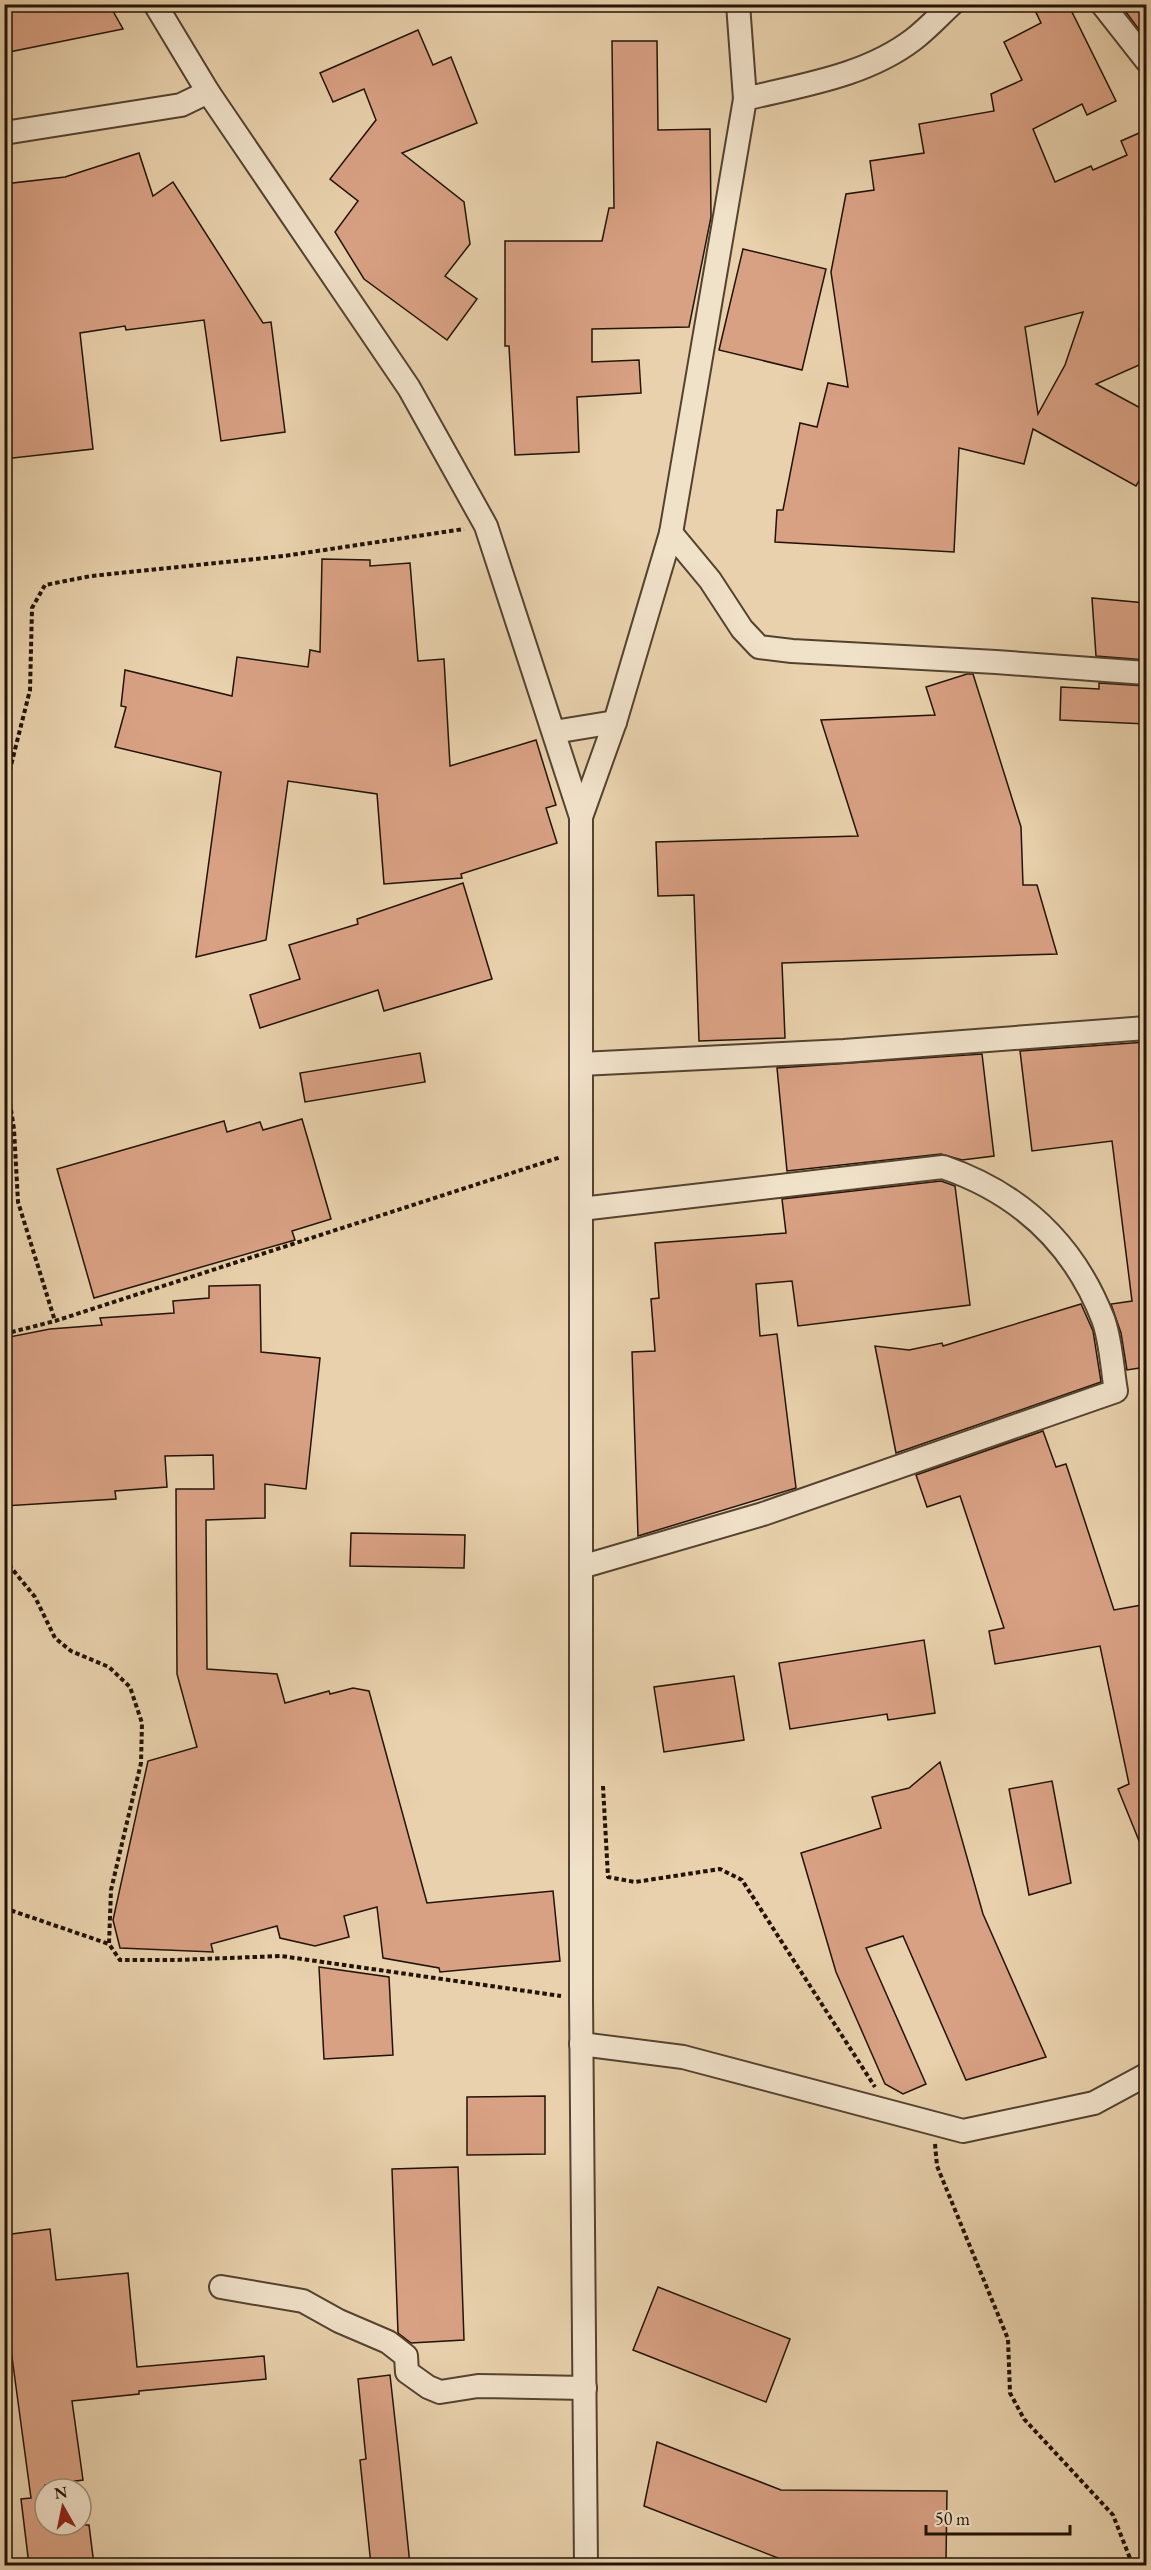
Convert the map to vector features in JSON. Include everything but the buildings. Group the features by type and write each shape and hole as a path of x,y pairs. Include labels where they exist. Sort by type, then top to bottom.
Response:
{"street":[{"path":"154,4 207,92 409,388 486,526 581,817 581,2044 586,2565"},
{"path":"581,817 615,722 671,533 745,99 738,4"},
{"path":"745,99 855,71 885,57 914,39 952,4"},
{"path":"1102,4 1146,60"},
{"path":"4,134 182,105 207,92"},
{"path":"671,533 710,580 742,629 759,647 1146,673"},
{"path":"554,732 615,722"},
{"path":"581,1064 844,1051 1146,1028"},
{"path":"581,1209 943,1167 971,1177 1012,1198 1068,1251 1103,1320 1116,1391 763,1514 581,1568"},
{"path":"581,2044 683,2057 963,2131 1094,2103 1146,2075"},
{"path":"221,2287 303,2301 388,2342 406,2356 407,2372 428,2387 440,2392 478,2386 585,2388"}],"path":[{"path":"4,793 30,690 32,608 45,585 92,576 284,556 486,526"},
{"path":"4,1065 15,1129 18,1202 55,1320"},
{"path":"4,1334 55,1320 581,1150"},
{"path":"4,1559 35,1597 55,1638 71,1651 109,1667 130,1687 142,1723 141,1763 111,1890 109,1944"},
{"path":"603,1783 608,1877 635,1882 720,1869 742,1880 890,2111"},
{"path":"4,1908 109,1944 120,1960 281,1956 581,1999"},
{"path":"932,2122 937,2166 1008,2339 1010,2392 1024,2419 1113,2515 1133,2565"}]}
